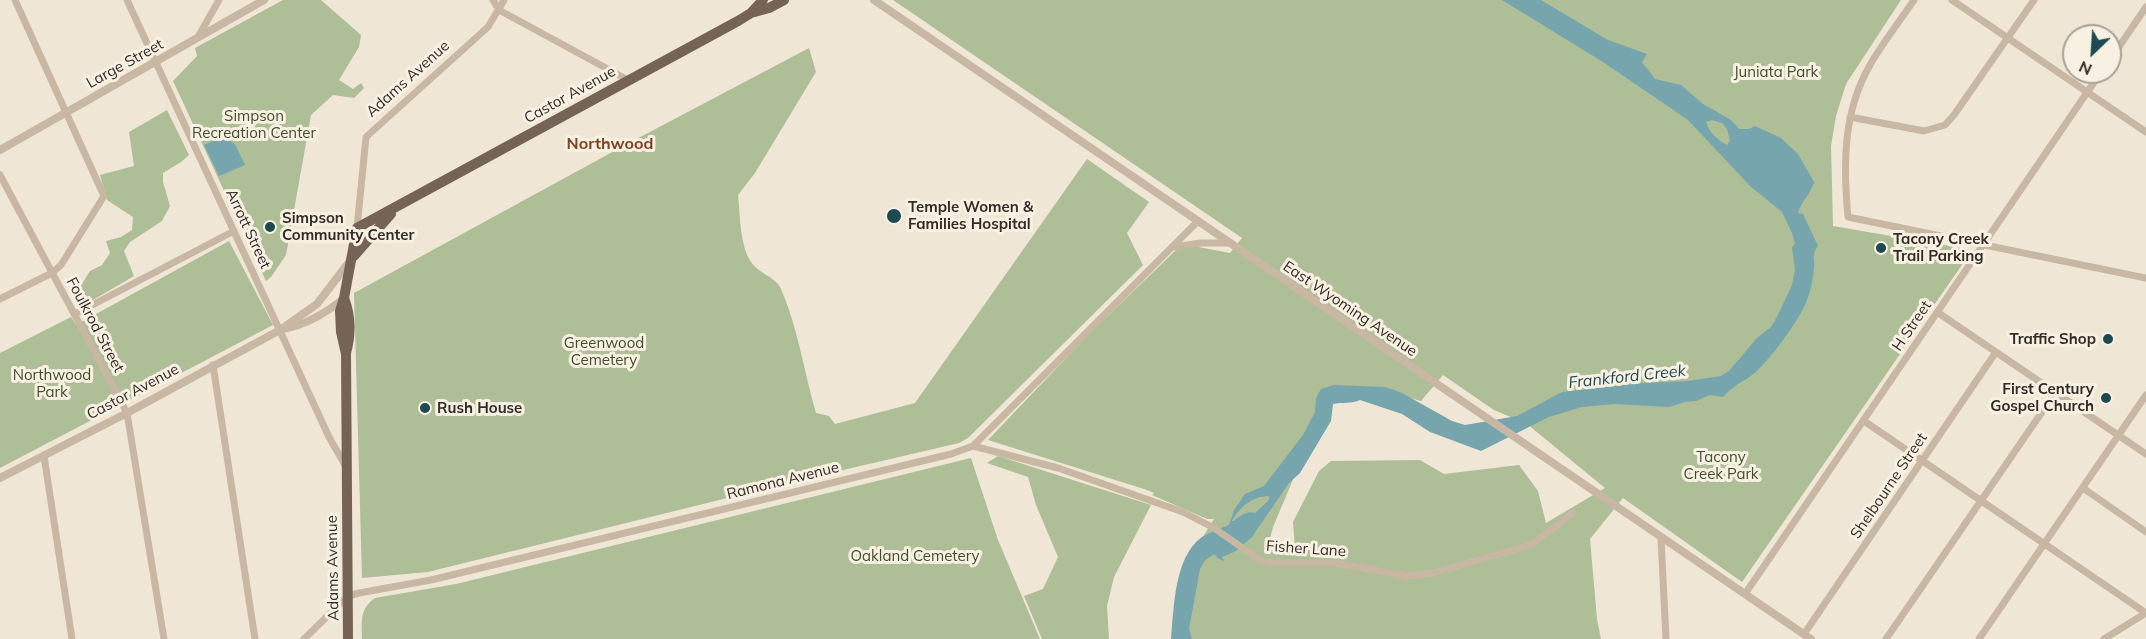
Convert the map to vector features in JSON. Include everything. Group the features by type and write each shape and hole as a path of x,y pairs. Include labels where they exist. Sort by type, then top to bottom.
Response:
{"main road":[{"name":"Castor Avenue","path":"751,13 763,0"},
{"name":"Castor Avenue","path":"357,228 751,13 769,8 784,0"},
{"name":"Castor Avenue","path":"352,259 381,223 402,203"},
{"name":"Adams Avenue","path":"348,639 346,354 350,341 349,311 344,298 357,228"}],"street":[{"path":"0,299 52,273 61,265 104,196 15,0"},
{"name":"Arrott Street","path":"127,0 329,437 346,468"},
{"path":"197,39 219,0"},
{"name":"Large Street","path":"0,150 264,0"},
{"path":"493,0 499,10 628,80"},
{"name":"Adams Avenue","path":"357,228 366,137 488,27 504,0"},
{"name":"East Wyoming Avenue","path":"874,0 1807,637"},
{"path":"1914,0 1870,65 1856,95 1845,148 1848,217 2146,278"},
{"path":"1952,0 2146,132"},
{"path":"1850,117 1924,131 1945,124 1954,115 2034,0"},
{"path":"2122,42 2146,7"},
{"name":"H Street","path":"1745,594 2094,84"},
{"name":"Foulkrod Street","path":"0,175 127,413 164,639"},
{"name":"Ramona Avenue","path":"348,596 442,578 951,454 973,446 1198,221"},
{"path":"75,314 234,231"},
{"path":"1172,248 1201,243 1231,243"},
{"name":"Castor Avenue","path":"0,478 127,413 280,330 317,304 352,259"},
{"name":"Castor Avenue","path":"280,330 295,327 322,314 344,298"},
{"path":"1937,312 2146,454"},
{"name":"Shelbourne Street","path":"1807,637 1996,352"},
{"path":"213,365 255,639"},
{"path":"1886,639 2055,393"},
{"path":"1979,639 2146,395"},
{"path":"1864,421 2146,613 2104,639"},
{"name":"Fisher Lane","path":"973,446 1058,468 1183,512 1214,528 1261,561 1273,563 1333,563 1408,576 1432,573 1531,544 1573,513"},
{"path":"44,456 72,639"},
{"path":"2083,488 2146,532"},
{"path":"1661,538 1666,639"},
{"path":"304,639 348,596"}],"green space":[{"name":"Simpson Recreation Center","path":"283,0 321,0 361,35 359,47 339,80 353,89 361,83 364,88 354,98 333,95 311,115 286,255 266,281 173,81 197,56 195,48"},
{"path":"893,0 1901,0 1846,84 1836,116 1831,146 1833,226 1961,248 1966,253 1966,259 1742,582 1623,498 1590,539 1601,639 1178,639 1193,553 1214,519 1207,519 1152,495 1154,493 1144,489 988,440 1086,337 1176,250 1193,246 1230,253 1242,238","holes":["1443,375 1494,410 1527,424 1605,488 1546,523 1538,491 1519,465 1444,474 1420,460 1331,461 1319,471 1293,522 1295,549 1268,546 1273,527 1326,401 1392,393 1421,401"]},
{"name":"Greenwood Cemetery","path":"809,48 816,72 755,173 738,195 741,230 747,255 754,266 775,281 781,289 796,335 816,413 829,416 835,424 915,403 1087,159 1149,202 1127,233 1143,265 968,438 959,443 428,572 362,578 354,293"},
{"path":"167,110 189,155 163,173 163,182 170,206 162,221 130,242 124,251 134,276 81,307 73,298 90,271 102,265 110,253 106,241 121,237 132,230 133,217 107,200 100,175 134,166 129,132"},
{"name":"Northwood Park","path":"229,241 273,325 0,468 0,353 71,317 76,325"},
{"path":"998,456 1151,505 1114,577 1107,606 1109,639 1042,639 1024,596 1043,589 1058,557 1036,505 1028,477 987,463"},
{"name":"Oakland Cemetery","path":"971,458 998,540 1040,639 362,639 364,611 375,598 456,584"}],"water":[{"path":"1502,0 1541,0 1608,40 1647,54 1642,62 1655,79 1681,85 1703,104 1731,120 1739,129 1749,129 1755,126 1781,138 1798,154 1814,182 1798,213 1803,214 1818,246 1814,254 1811,286 1807,299 1802,311 1779,346 1756,372 1723,397 1710,395 1696,401 1669,407 1614,404 1582,407 1549,417 1481,451 1430,432 1402,414 1360,400 1333,404 1331,421 1300,473 1289,483 1252,537 1236,551 1222,557 1224,561 1217,558 1215,554 1205,560 1200,569 1189,629 1192,639 1171,639 1177,584 1186,557 1202,537 1229,525 1234,510 1245,494 1264,486 1303,435 1315,412 1316,398 1321,389 1334,385 1385,387 1402,393 1452,421 1465,425 1517,416 1562,392 1721,376 1729,371 1757,338 1771,327 1792,285 1795,270 1792,247 1795,244 1782,212 1750,186 1688,120 1603,62","holes":["1712,120 1722,123 1727,129 1730,141 1727,145 1709,130 1706,122","1263,496 1269,496 1269,500 1255,513 1241,515 1232,521 1247,503"]},
{"path":"222,137 235,144 245,165 219,176 204,145"}],"place":[{"name":"Temple Women & Families Hospital","path":"894,216"},
{"name":"Simpson Community Center","path":"270,227"},
{"name":"Tacony Creek Trail Parking","path":"1881,248"},
{"name":"Traffic Shop","path":"2108,339"},
{"name":"First Century Gospel Church","path":"2106,398"},
{"name":"Rush House","path":"425,408"}],"district":[{"name":"Northwood","path":"610,144"}],"park label":[{"name":"Juniata Park","path":"1776,72"},
{"name":"Tacony Creek Park","path":"1721,466"}],"water label":[{"name":"Frankford Creek","path":"1627,377"}]}
